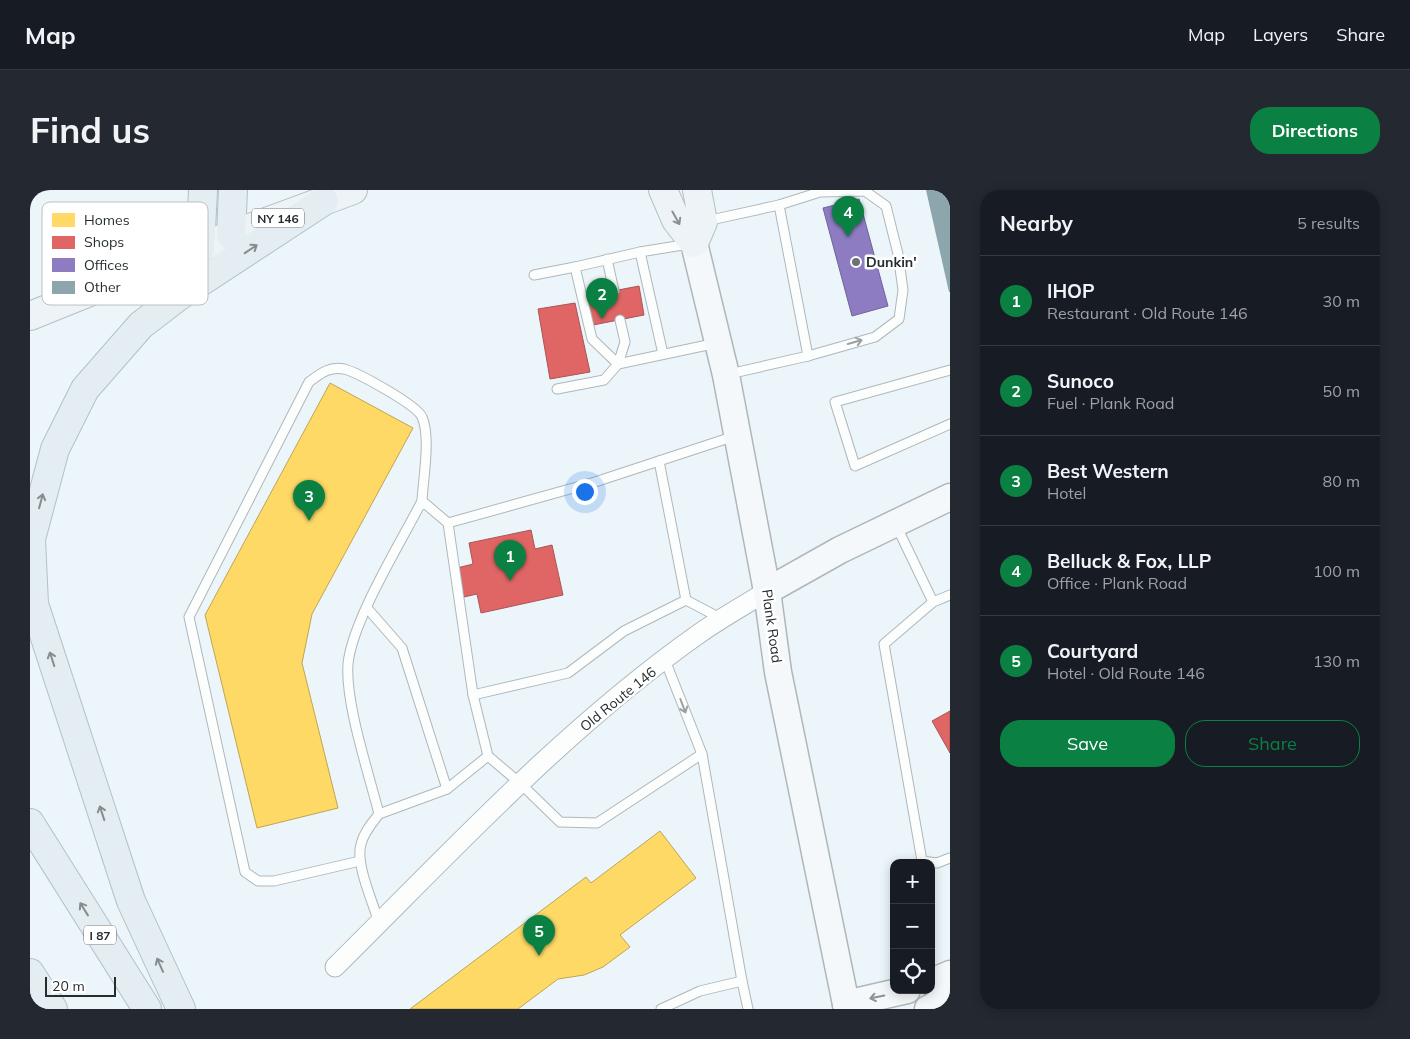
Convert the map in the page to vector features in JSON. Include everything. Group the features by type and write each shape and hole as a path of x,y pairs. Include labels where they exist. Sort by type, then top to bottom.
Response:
{"highway":[{"path":"231,235 233,190"},
{"path":"208,277 324,200"},
{"path":"167,305 141,325 85,389 55,449 31,539 34,604 131,901 181,1009"},
{"name":"I 87","path":"30,824 147,1009"},
{"path":"30,973 53,1009"}],"main road":[{"name":"NY 146","path":"208,245 353,190"},
{"path":"663,190 676,220 699,232"},
{"path":"697,190 699,232"},
{"name":"NY 146","path":"30,316 58,305"}],"street":[{"name":"Plank Road","path":"699,232 767,591 778,672 844,1007"},
{"name":"Old Route 146","path":"335,966 521,784 594,717 700,633 767,591 840,550 950,497"},
{"path":"935,980 950,974"},
{"path":"844,1007 892,994"},
{"path":"928,1009 950,998"}],"lane":[{"path":"534,275 640,252 778,204 820,192 865,191 886,206 898,254 903,290 899,319 874,337 808,356 726,375"},
{"path":"778,204 808,356"},
{"path":"640,252 663,354"},
{"path":"607,259 614,291"},
{"path":"574,267 592,339 618,364"},
{"path":"557,389 604,380 618,364 625,342 620,320"},
{"path":"618,364 719,342"},
{"path":"360,861 274,881 258,881 245,872 189,617 309,382 325,370 344,369 411,403 421,415 426,428 422,501 367,608 353,644 348,664 354,713 379,814"},
{"path":"950,370 836,402 855,466 950,424"},
{"path":"448,524 595,482 738,435"},
{"path":"659,461 686,600"},
{"path":"422,501 448,524 473,695 488,756 521,784 560,822 597,823 702,754"},
{"path":"895,523 933,602"},
{"path":"950,595 933,602 884,644 922,861 937,863 950,858"},
{"path":"686,600 722,619"},
{"path":"473,695 568,673 624,631 686,600"},
{"path":"367,608 402,648 447,789"},
{"path":"665,660 702,754 748,1009"},
{"path":"379,923 360,861 360,844 368,828 379,814 447,789 488,756"},
{"path":"661,1009 700,991 742,981"}],"building: Homes":[{"path":"330,383 413,428 312,614 302,663 338,808 257,828 205,615"},
{"path":"660,831 696,878 620,935 630,947 603,967 584,975 558,979 518,1009 410,1009 586,877 591,883"}],"building: Shops":[{"path":"639,286 644,315 593,325 587,296"},
{"path":"575,303 590,372 550,379 538,309"},
{"path":"531,530 535,549 552,545 563,595 481,613 477,594 464,597 457,568 473,564 469,543"},
{"path":"950,711 950,753 932,721"}],"building: Offices":[{"path":"859,199 888,306 852,316 823,208"}],"building: Other":[{"path":"926,190 950,190 950,292 949,292"}],"place":[{"name":"Belluck & Fox, LLP","path":"848,237"},
{"name":"Dunkin'","path":"856,262"},
{"name":"Sunoco","path":"602,319"},
{"name":"Best Western","path":"309,521"},
{"name":"IHOP","path":"510,581"},
{"name":"Courtyard","path":"539,956"}]}
